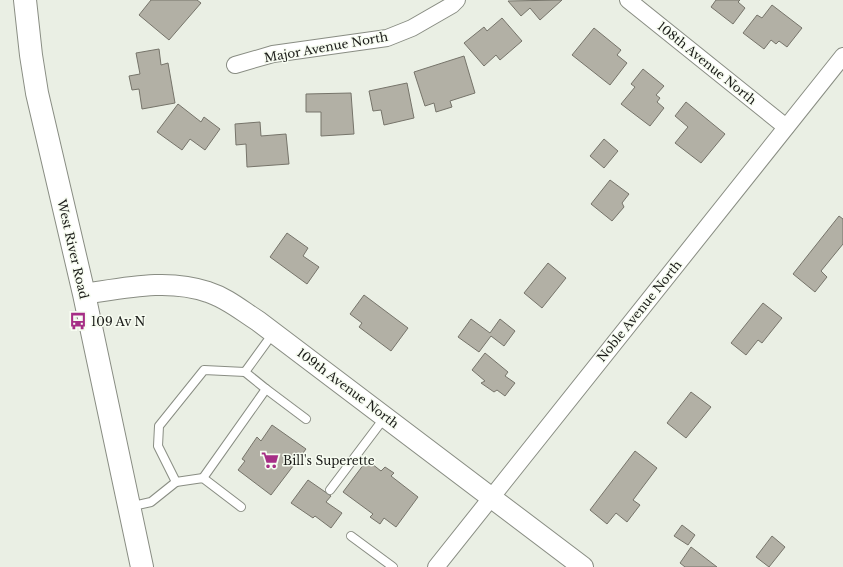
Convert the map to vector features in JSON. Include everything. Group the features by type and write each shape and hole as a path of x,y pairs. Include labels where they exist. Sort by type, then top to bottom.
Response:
{"main road":[{"name":"West River Road","path":"25,0 37,93 84,294 128,507 142,567"}],"street":[{"name":"Major Avenue North","path":"235,65 273,54 387,38 412,28 452,5 457,0"},
{"name":"108th Avenue North","path":"628,0 786,127"},
{"name":"Noble Avenue North","path":"436,567 843,56"},
{"name":"109th Avenue North","path":"84,294 165,284 209,292 226,300 274,332 584,567"}],"lane":[{"path":"245,372 274,332"},
{"path":"176,482 158,446 159,426 204,370 245,372 306,419"},
{"path":"128,507 151,502 176,482 203,478 266,389"},
{"path":"330,490 386,417"},
{"path":"203,478 241,508"},
{"path":"352,536 392,567"}],"building":[{"path":"151,0 197,0 201,3 169,40 139,15"},
{"path":"562,0 540,20 530,8 521,16 508,1"},
{"path":"716,0 740,0 738,2 745,8 733,24 711,7"},
{"path":"772,5 802,28 787,47 779,41 776,44 771,40 764,49 743,33 757,15 762,18"},
{"path":"502,18 522,41 500,60 496,55 484,66 464,43 484,27 487,31"},
{"path":"594,28 621,50 617,55 627,63 610,85 572,55"},
{"path":"159,49 161,65 168,63 175,103 142,109 139,89 132,90 129,76 140,74 136,53"},
{"path":"464,56 475,93 450,101 452,107 436,112 434,103 425,106 414,72"},
{"path":"643,69 664,86 656,95 660,98 657,102 664,108 650,126 621,104 635,87 631,84"},
{"path":"407,83 414,118 384,125 381,110 373,111 369,91"},
{"path":"351,93 354,134 321,136 321,112 306,112 306,94"},
{"path":"686,102 725,134 701,163 675,143 688,127 675,116"},
{"path":"178,104 201,122 204,117 220,129 205,150 190,139 182,150 157,132"},
{"path":"260,122 261,136 286,134 289,164 247,167 246,144 236,145 235,124"},
{"path":"604,139 618,151 604,168 590,156"},
{"path":"610,180 629,194 622,203 624,207 612,221 591,204"},
{"path":"839,216 843,219 843,244 821,271 827,277 815,292 793,274"},
{"path":"287,233 308,248 303,256 319,267 307,284 270,257"},
{"path":"548,263 566,278 542,308 524,293"},
{"path":"364,295 408,328 391,351 359,327 362,323 350,314"},
{"path":"763,303 782,318 762,343 758,340 746,355 731,343"},
{"path":"471,319 490,333 500,319 515,331 504,346 491,336 479,352 458,337"},
{"path":"485,353 508,372 505,376 515,383 505,396 497,390 494,392 481,383 485,381 472,370"},
{"path":"691,392 711,407 686,438 667,423"},
{"name":"Bill's Superette","path":"272,425 306,449 271,495 238,470 245,461 242,459 257,437 261,441"},
{"path":"635,451 657,468 633,500 640,505 627,522 616,513 607,524 590,510"},
{"path":"367,460 381,471 385,467 394,473 391,476 418,497 396,527 384,518 380,524 370,517 373,514 343,492"},
{"path":"308,480 331,496 326,502 342,513 331,528 315,516 313,518 291,503"},
{"path":"682,525 695,535 688,545 674,536"},
{"path":"772,536 785,547 769,567 756,557"},
{"path":"691,547 717,567 685,567 680,563"}],"place":[{"name":"109 Av N","path":"78,321"},
{"name":"Bill's Superette","path":"270,460"}]}
